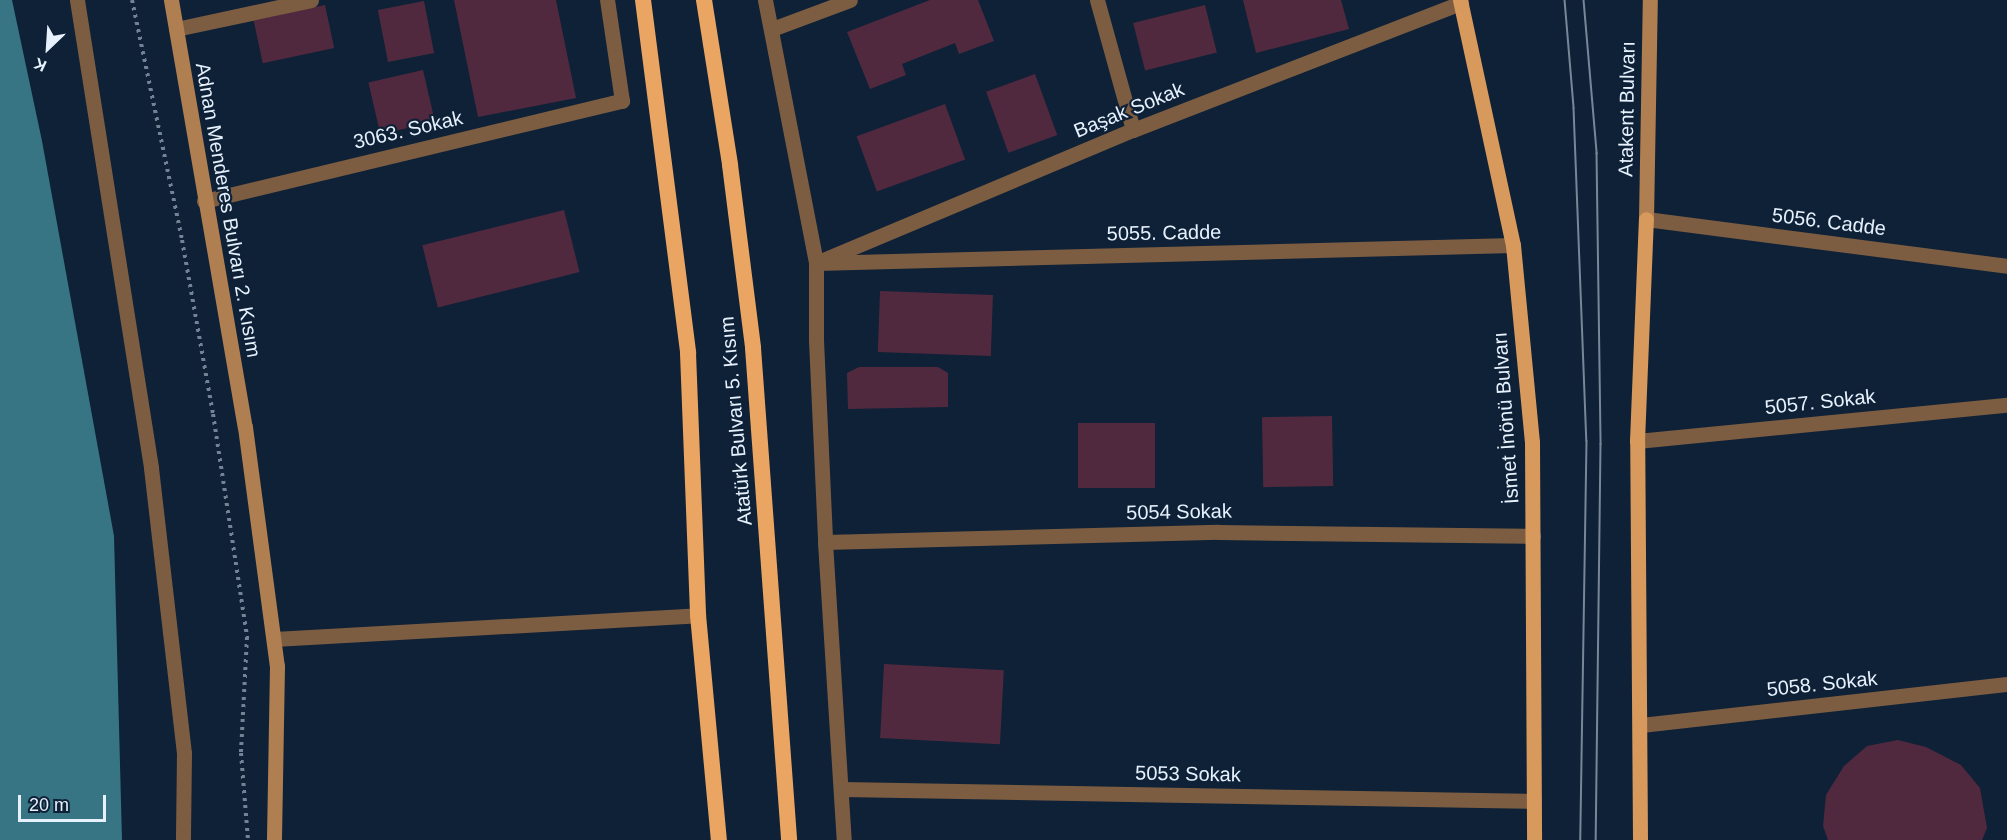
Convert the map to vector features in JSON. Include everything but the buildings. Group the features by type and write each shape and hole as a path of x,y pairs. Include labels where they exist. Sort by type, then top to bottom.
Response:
{"highway":[{"path":"643,0 688,353 698,615 719,840"},
{"name":"Atatürk Bulvarı 5. Kısım","path":"704,0 730,165 753,348 789,840"}],"main road":[{"name":"Adnan Menderes Bulvarı 2. Kısım","path":"171,0 204,201 245,427 274,639 277,666 274,840"},
{"name":"Atakent Bulvarı","path":"1646,219 1650,0"},
{"name":"İsmet İnönü Bulvarı","path":"1461,2 1513,245 1532,442 1534,840"},
{"path":"1640,840 1641,725 1637,441 1646,219"}],"street":[{"path":"76,0 151,468 184,753 183,840"},
{"path":"176,29 311,0"},
{"name":"3063. Sokak","path":"204,201 622,101 607,0"},
{"path":"765,0 816,263 816,340 825,542 844,840"},
{"path":"772,29 850,0"},
{"path":"1097,0 1133,130"},
{"name":"Başak Sokak","path":"816,263 1133,130 1461,2"},
{"name":"5056. Cadde","path":"1646,219 2007,266"},
{"name":"5055. Cadde","path":"816,263 1513,245"},
{"name":"5057. Sokak","path":"1637,441 2007,405"},
{"name":"5054 Sokak","path":"825,542 1218,532 1533,536"},
{"path":"274,639 698,615"},
{"name":"5058. Sokak","path":"1641,725 2007,684"},
{"name":"5053 Sokak","path":"842,789 1534,801"}],"path":[{"path":"132,0 182,240 213,414 247,637 241,753 248,840"}],"shaded area":[{"path":"0,0 12,0 42,141 114,536 122,840 0,840"}],"tram line":[{"path":"1565,0 1574,108 1587,441 1581,840"},
{"path":"1584,0 1597,153 1601,444 1596,840"}]}
